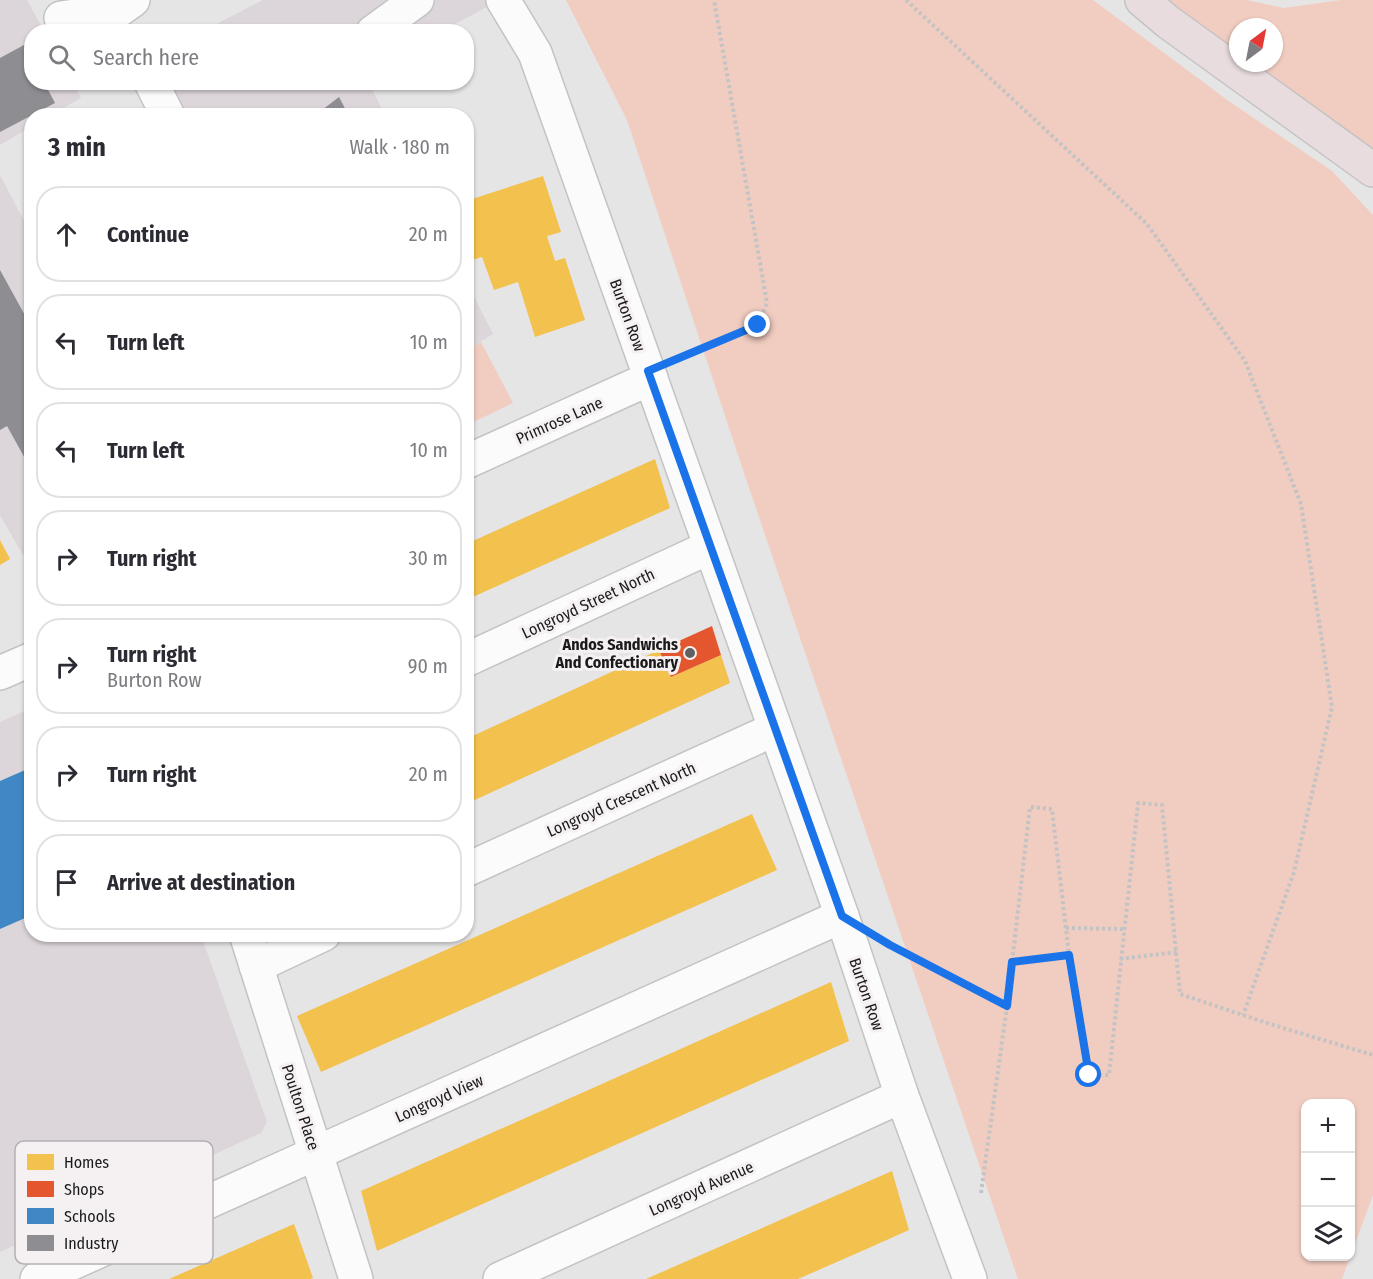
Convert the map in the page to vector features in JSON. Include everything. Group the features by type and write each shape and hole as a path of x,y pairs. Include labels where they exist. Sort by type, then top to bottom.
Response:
{"highway":[{"path":"1142,0 1168,22 1373,170"}],"street":[{"path":"385,24 417,0"},
{"name":"Burton Row","path":"503,0 535,53 842,916 902,1096 970,1279"},
{"path":"61,18 126,14"},
{"path":"155,90 164,108"},
{"name":"Primrose Lane","path":"474,458 649,374"},
{"name":"Longroyd Street North","path":"474,656 710,547"},
{"path":"0,673 24,662"},
{"name":"Longroyd Crescent North","path":"474,866 775,729"},
{"name":"Longroyd View","path":"213,1200 842,916"},
{"name":"Poulton Place","path":"248,942 356,1279"},
{"path":"256,966 307,942"},
{"name":"Longroyd Avenue","path":"500,1279 902,1096"},
{"name":"Longroyd View","path":"37,1279 70,1264"}],"path":[{"path":"649,374 758,325 767,303 714,0"},
{"path":"906,0 1147,224 1245,361 1301,504 1332,707 1294,872 1243,1015"},
{"path":"945,1207 980,1196 1007,1006 1030,807 1052,809 1069,955 1089,1075 1109,1075 1138,803 1162,805 1180,994 1373,1055"},
{"path":"842,916 890,945 1007,1006"},
{"path":"1066,928 1125,929"},
{"path":"1120,959 1177,952"},
{"path":"1012,962 1069,955"}],"shaded area":[{"path":"0,0 27,0 40,24 24,24 24,90 77,90 81,98 63,108 24,108 24,131 0,145"},
{"path":"263,0 500,0 455,24 216,24"},
{"path":"566,0 1093,0 1230,102 1332,171 1373,215 1373,1195 1355,1244 1355,1099 1301,1099 1301,1261 1349,1261 1342,1279 1018,1279 743,470 627,120"},
{"path":"1163,0 1247,0 1284,8 1341,0 1373,0 1373,150 1265,72 1283,72 1283,18 1229,18 1229,46"},
{"path":"155,90 372,90 382,108 165,108"},
{"path":"0,175 24,221 24,554 0,515"},
{"path":"474,297 493,334 474,346"},
{"path":"481,342 513,403 474,422 474,346"},
{"path":"24,711 24,942 203,942 267,1122 261,1133 213,1155 213,1141 15,1141 15,1245 0,1252 0,722"}],"building: Homes":[{"path":"543,176 561,232 547,236 555,261 565,258 585,320 535,337 518,282 494,290 482,257 474,260 474,198"},
{"path":"655,459 670,508 474,596 474,540"},
{"path":"0,540 10,559 0,565"},
{"path":"659,650 671,677 721,655 730,683 474,800 474,735"},
{"path":"752,814 777,870 321,1072 297,1016 464,942 474,942 474,937"},
{"path":"831,982 849,1041 377,1251 361,1191"},
{"path":"892,1171 909,1230 871,1247 798,1279 646,1279"},
{"path":"294,1224 313,1278 169,1279 203,1264 213,1264 213,1260"}],"building: Shops":[{"name":"Andos Sandwichs And Confectionary","path":"712,626 721,655 671,677 659,650"}],"building: Schools":[{"path":"24,770 24,918 0,929 0,781"}],"building: Industry":[{"path":"24,45 24,90 48,90 55,103 46,108 24,108 24,119 0,132 0,58"},
{"path":"339,97 345,108 325,108"},
{"path":"0,270 24,314 24,457 7,426 0,430"}],"place":[{"name":"Andos Sandwichs And Confectionary","path":"690,653"}],"route":[{"path":"758,325 648,371 842,916 890,945 1007,1006 1012,962 1069,955 1089,1075"}]}
